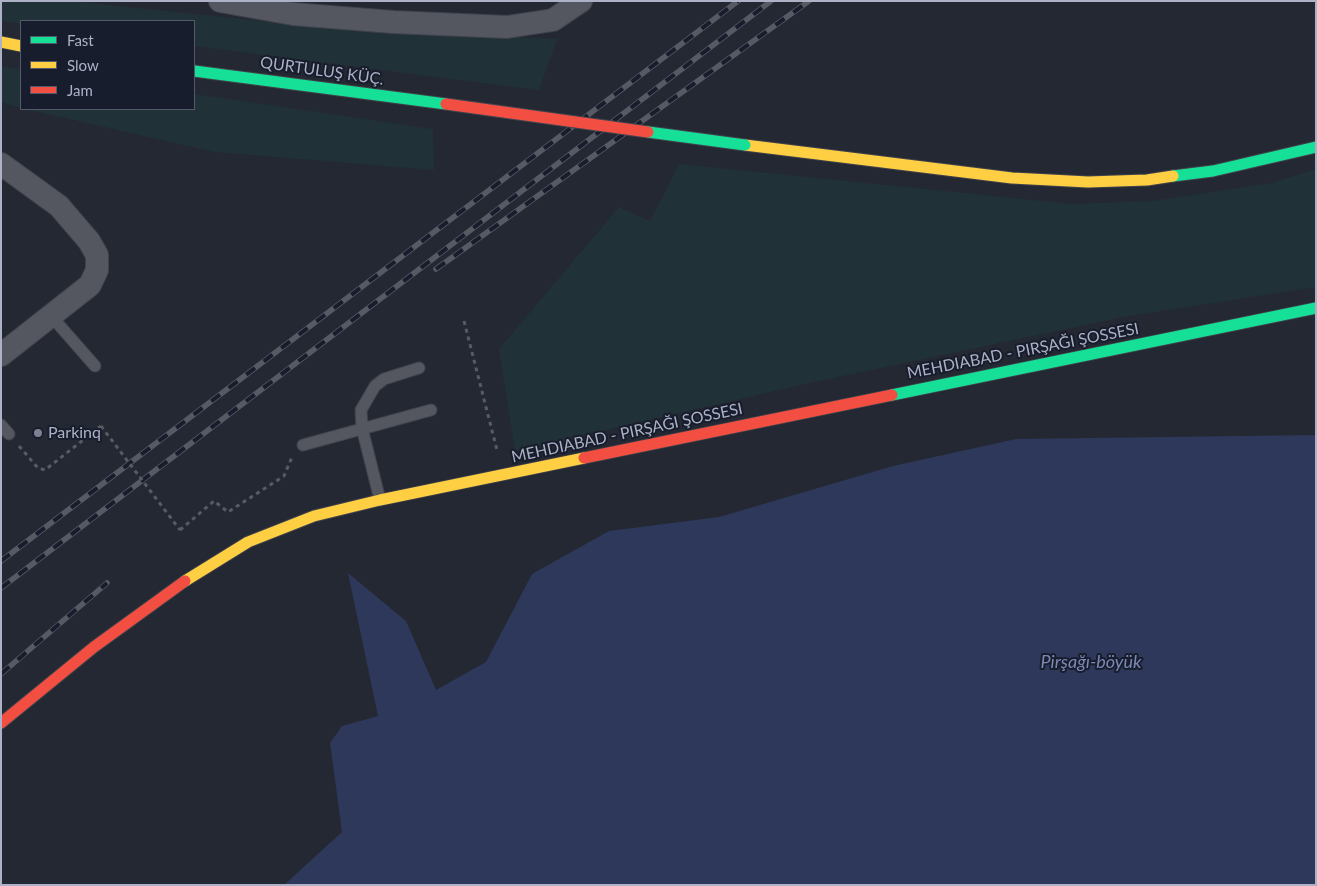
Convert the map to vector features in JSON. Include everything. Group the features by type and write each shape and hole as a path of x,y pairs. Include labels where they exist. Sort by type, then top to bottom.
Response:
{"main road":[{"path":"1,42 20,46"},
{"name":"QURTULUŞ KÜÇ.","path":"195,71 745,145 1012,178 1088,182 1146,180 1213,171 1316,147"},
{"path":"1,722 94,647 176,586 218,559 282,528 314,516 380,500 1316,308"}],"street":[{"path":"220,1 293,14 393,22 507,27 554,20 581,1"},
{"path":"1,164 59,206 89,241 97,255 97,270 90,286 1,355"}],"lane":[{"path":"52,316 95,366"},
{"path":"380,500 362,428 361,410 376,386 384,379 419,368"},
{"path":"304,445 431,410"}],"path":[{"path":"464,321 503,475"},
{"path":"5,429 38,468 45,470 101,426 180,530 214,501 228,512 284,476 294,452 304,445"}],"shaded area":[{"path":"1,1 70,1 321,27 557,39 539,90 195,46 195,20 20,20 20,24 1,21"},
{"path":"1,66 20,69 20,108 1,102"},
{"path":"195,94 433,129 434,170 215,152 29,110 195,110"},
{"path":"679,164 1072,204 1153,201 1271,183 1316,169 1316,287 1123,317 805,384 515,451 499,349 619,207 650,221"}],"water":[{"name":"Pirşağı-böyük","path":"1316,435 1316,885 284,885 342,832 330,743 342,726 378,716 348,573 406,621 436,690 486,662 532,574 609,531 719,517 893,466 1016,439"}],"railway":[{"path":"1,561 738,1"},
{"path":"1,588 771,1"},
{"path":"436,269 809,1"},
{"path":"1,674 107,583"}],"traffic: fast":[{"path":"195,71 446,104"},
{"path":"648,132 745,145"},
{"path":"1173,176 1213,171 1316,147"},
{"path":"892,395 1316,308"}],"traffic: slow":[{"path":"1,42 20,46"},
{"path":"745,145 1012,178 1088,182 1147,180 1173,176"},
{"path":"185,581 248,542 314,516 380,500 584,458"}],"traffic: jam":[{"path":"446,104 648,132"},
{"path":"584,458 892,395"},
{"path":"1,723 94,647 185,581"}],"place":[{"name":"Parkinq","path":"38,433"}]}
